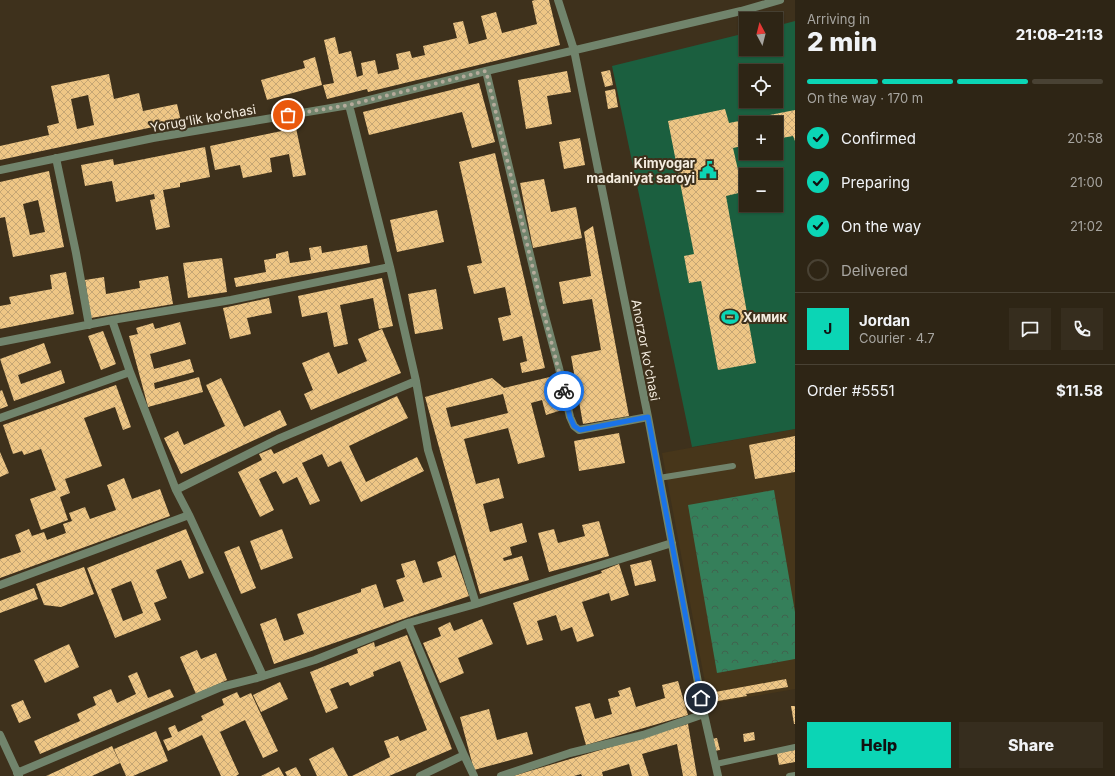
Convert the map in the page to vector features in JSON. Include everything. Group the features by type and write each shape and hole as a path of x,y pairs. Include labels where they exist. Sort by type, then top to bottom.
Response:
{"street":[{"name":"Anorzor ko'chasi","path":"558,0 574,50 648,417 704,714 718,776"},
{"name":"Yorugʻlik koʻchasi","path":"0,170 153,138 349,105 741,11 780,0"},
{"path":"486,71 542,305 559,368 570,417 574,426 580,430 648,417"},
{"path":"349,105 390,267 416,381 428,450 476,604"},
{"path":"56,158 76,253 88,325"},
{"path":"0,342 112,320 231,300 390,267"},
{"path":"112,320 130,372 176,490 263,676"},
{"path":"0,418 130,372"},
{"path":"176,490 278,439 416,381"},
{"path":"0,584 188,516"},
{"path":"0,736 18,775 221,687 315,660 408,623 476,604 672,543"},
{"path":"408,623 474,776"},
{"path":"501,776 570,754 643,735 704,714"},
{"path":"420,776 464,755"}],"lane":[{"path":"659,478 733,466"},
{"path":"716,764 795,747"},
{"path":"789,776 795,775"}],"shaded area":[{"path":"795,429 795,689 709,704 662,453"}],"green space":[{"name":"Химик","path":"795,21 795,429 692,447 612,66 739,35 739,56 783,56 783,24"},
{"path":"774,490 795,612 795,659 717,673 688,505"}],"building":[{"path":"549,0 560,45 368,92 367,89 327,99 323,85 334,83 324,40 335,37 339,54 351,51 357,77 363,75 361,63 375,60 378,74 399,69 396,54 410,51 412,58 425,55 423,46 457,38 453,23 463,21 469,44 487,39 481,16 496,12 502,33 537,24 532,1"},
{"path":"315,57 322,85 267,100 261,80 305,68 303,61"},
{"path":"610,70 613,85 605,87 601,72"},
{"path":"567,71 571,92 547,96 552,124 526,129 518,80"},
{"path":"109,74 114,99 139,93 143,111 177,104 181,121 0,160 0,146 49,135 47,126 59,123 51,86","holes":["88,95 94,125 77,129 71,99"]},
{"path":"479,83 495,142 472,148 462,112 369,135 363,112"},
{"path":"615,89 618,107 608,109 605,91"},
{"path":"725,109 729,123 739,121 739,147 733,148 739,174 739,193 726,196 756,363 718,370 701,281 689,283 684,256 694,254 668,121"},
{"path":"795,110 795,141 793,136 783,138 783,116 765,116"},
{"path":"296,128 306,175 293,177 289,154 270,158 272,172 243,178 240,165 215,170 210,146"},
{"path":"580,138 585,165 564,169 559,142"},
{"path":"205,147 210,177 180,183 180,187 163,190 170,227 156,230 150,200 155,199 154,194 116,202 112,181 85,186 81,165 113,159 114,165"},
{"path":"495,153 545,368 522,373 520,363 527,361 522,336 503,341 498,318 511,315 505,287 474,294 467,266 482,263 459,162"},
{"path":"49,171 64,247 13,257 5,217 0,218 0,182","holes":["38,200 45,232 30,235 23,204"]},
{"path":"544,179 551,212 576,207 582,238 533,248 520,183"},
{"path":"437,210 444,242 397,252 390,220"},
{"path":"593,226 629,416 583,424 571,356 601,350 592,299 563,304 559,282 591,276 584,232"},
{"path":"367,245 370,263 236,287 234,278 266,272 264,260 276,258 276,254 288,251 290,263 311,260 309,248 321,246 322,253"},
{"path":"222,258 227,292 188,298 183,263"},
{"path":"66,272 74,314 0,329 0,306 11,304 9,297 52,289 50,275"},
{"path":"168,276 173,304 91,318 85,280 104,277 106,294 140,288 139,281"},
{"path":"382,278 393,326 379,329 373,298 340,305 348,344 334,347 327,312 302,317 298,296"},
{"path":"436,289 443,329 415,334 408,294"},
{"path":"269,298 272,313 247,318 251,334 230,339 223,308"},
{"path":"180,322 186,344 150,354 154,369 190,359 194,372 154,383 155,389 199,377 203,392 148,407 129,336 138,334 136,328 153,323 155,329"},
{"path":"382,329 401,373 311,410 304,394 313,390 302,363 329,352 338,374 367,361 358,339"},
{"path":"103,331 116,364 101,370 88,336"},
{"path":"44,343 51,363 18,375 21,384 61,370 65,383 14,401 0,359"},
{"path":"554,376 562,410 546,415 542,400 531,403 545,457 518,464 508,428 464,439 476,484 499,478 504,498 483,504 490,532 522,523 527,542 510,547 512,555 503,558 504,561 522,556 529,580 480,594 425,397 492,378 504,388","holes":["503,394 508,413 451,427 446,408"]},
{"path":"221,378 244,427 280,410 287,425 181,474 164,438 178,431 184,445 225,426 206,385"},
{"path":"116,385 131,427 123,430 115,407 84,418 102,466 65,479 70,493 60,497 68,520 41,530 30,499 56,490 41,449 24,455 22,451 13,454 3,425"},
{"path":"2,390 8,406 0,409 0,391"},
{"path":"397,396 408,418 349,446 366,482 417,457 424,471 361,502 341,461 328,467 322,454 302,463 320,501 310,505 297,477 283,484 276,471 259,479 274,510 260,517 238,472 262,460 259,454 271,449 274,454"},
{"path":"619,433 625,463 579,471 574,441"},
{"path":"795,436 795,472 755,479 749,445"},
{"path":"0,452 9,473 0,477"},
{"path":"124,478 132,499 160,489 170,516 0,578 0,559 21,552 15,535 29,529 32,536 44,532 47,540 66,533 63,524 72,521 69,513 85,507 90,519 116,510 107,485"},
{"path":"599,521 609,556 549,572 538,533 554,529 558,543 585,536 582,525"},
{"path":"186,529 204,573 189,579 181,560 156,570 167,598 154,603 161,620 115,638 87,568","holes":["131,581 143,613 123,621 111,589"]},
{"path":"282,529 293,558 261,570 250,541"},
{"path":"239,546 256,588 241,594 224,552"},
{"path":"455,555 469,596 274,664 260,624 276,618 284,641 304,634 297,614 361,592 361,589 376,584 384,608 404,601 396,580 405,577 401,564 415,560 423,583 442,577 437,562"},
{"path":"651,560 656,581 635,586 630,565"},
{"path":"619,564 629,595 611,601 609,593 582,602 594,636 577,642 572,627 561,631 556,615 537,621 543,640 527,645 513,603 602,573 601,571"},
{"path":"84,567 94,594 61,607 44,605 36,584"},
{"path":"34,588 38,599 0,613 0,601"},
{"path":"482,619 493,644 458,658 464,673 440,683 423,643 441,636 438,628 450,622 454,631"},
{"path":"407,635 452,749 389,776 352,776 390,757 384,741 398,736 400,741 427,730 400,661 373,672 374,676 350,686 348,682 330,689 338,708 326,713 310,672 358,653 357,649 374,642 375,647"},
{"path":"69,644 79,667 45,683 34,660"},
{"path":"197,650 201,659 216,653 227,680 196,694 180,657"},
{"path":"137,672 148,698 170,689 174,697 40,754 34,741 80,721 77,714 96,705 93,697 111,689 117,703 136,694 128,676"},
{"path":"786,679 788,687 746,694 747,696 712,702 710,693"},
{"path":"678,681 688,715 586,745 575,707 590,703 595,719 612,714 608,699 620,696 618,691 630,687 636,707 665,698 662,685"},
{"path":"280,682 288,699 261,712 253,695"},
{"path":"237,692 240,698 251,693 278,751 263,758 245,720 220,732 239,774 236,776 221,776 202,735 168,751 163,740 172,737 168,728 175,725 178,732 203,720 201,716 224,705 222,699"},
{"path":"23,700 31,718 19,723 11,705"},
{"path":"791,706 795,706 795,724 794,724"},
{"path":"489,709 497,740 527,732 533,754 474,770 460,717"},
{"path":"688,724 697,776 683,776 677,744 642,754 649,776 632,776 629,764 602,772 603,776 582,776 581,774 574,776 513,776"},
{"path":"156,731 168,761 133,776 126,776 114,749"},
{"path":"754,732 755,740 744,742 743,734"},
{"path":"717,738 720,750 714,751 711,739"},
{"path":"112,746 120,763 92,776 46,776"},
{"path":"333,747 348,776 317,776 309,759"},
{"path":"795,750 795,762 779,765 777,753"},
{"path":"279,767 284,776 261,776"},
{"path":"296,767 301,776 287,776 285,772"}],"way so far":[{"path":"288,115 349,105 486,71 538,290 564,391"}],"place":[{"name":"Kimyogar madaniyat saroyi","path":"708,170"},
{"name":"Химик","path":"730,317"}],"route":[{"path":"564,391 570,417 574,426 580,430 648,417 701,698"}]}
